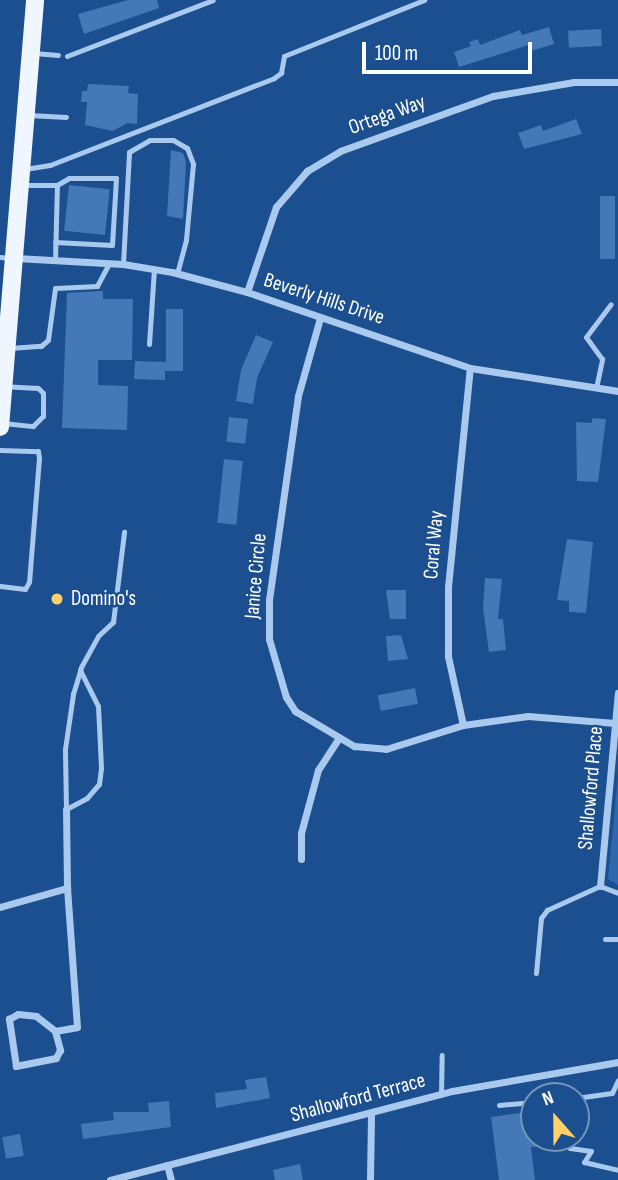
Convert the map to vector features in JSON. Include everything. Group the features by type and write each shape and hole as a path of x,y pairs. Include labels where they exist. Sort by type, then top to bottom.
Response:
{"main road":[{"path":"0,425 7,347 8,258 22,177 35,0"}],"street":[{"name":"Ortega Way","path":"247,292 276,207 307,171 340,151 493,96 574,82 618,82"},
{"name":"Beverly Hills Drive","path":"8,258 123,264 177,274 247,292 470,368 618,391"},
{"name":"Janice Circle","path":"320,318 296,408 269,600 269,639 286,697 295,711 338,739 354,746 386,749 463,725 528,716 615,723"},
{"name":"Coral Way","path":"463,725 448,656 448,587 470,368"},
{"name":"Shallowford Place","path":"600,886 618,694"},
{"path":"301,859 301,833 318,770 338,739"},
{"path":"55,1031 60,1050 56,1058 16,1066 9,1019 18,1014 36,1016 55,1031 77,1027 67,888 66,809"},
{"path":"0,907 67,888"},
{"name":"Shallowford Terrace","path":"110,1180 441,1094 618,1062"},
{"path":"370,1180 371,1113"},
{"path":"167,1165 171,1180"}],"lane":[{"path":"67,56 214,0"},
{"path":"22,177 274,78 281,73 284,56 424,0"},
{"path":"31,53 58,55"},
{"path":"26,115 66,117"},
{"path":"123,264 127,158 141,143 173,140 187,148 193,164 186,240 177,274"},
{"path":"22,177 57,185 69,178 116,178 112,245 55,242"},
{"path":"55,260 57,185"},
{"path":"7,347 41,346 48,340 55,288 97,286 109,263"},
{"path":"149,344 154,270"},
{"path":"596,388 602,359 586,337 611,304"},
{"path":"0,425 40,425 43,416 43,393 38,388 4,386"},
{"path":"0,450 38,451 39,458 29,582 25,589 0,586"},
{"path":"80,670 98,706 102,768 99,784 87,798 66,809 65,749 80,670 98,636 113,622 124,532"},
{"path":"536,973 541,918 547,910 600,886 618,893"},
{"path":"605,939 618,939"},
{"path":"441,1094 442,1055"},
{"path":"590,1096 612,1093 618,1080"},
{"path":"499,1105 520,1103"},
{"path":"590,1151 584,1161 618,1170"}],"shaded area":[{"path":"618,776 618,885 608,879"}],"building":[{"path":"128,0 157,0 159,8 84,34 78,14"},
{"path":"549,27 554,44 531,51 529,45 459,67 454,52 471,46 469,42 478,39 480,45 520,30 522,35"},
{"path":"601,29 602,46 569,48 568,31"},
{"path":"88,84 129,86 128,93 138,94 137,124 127,123 113,131 85,125 87,102 81,102 82,91 87,91"},
{"path":"576,119 582,134 524,149 518,133 541,125 543,131"},
{"path":"171,150 183,153 186,162 183,219 167,216"},
{"path":"69,185 110,189 105,235 64,231"},
{"path":"600,196 615,196 615,259 600,259"},
{"path":"103,291 103,299 133,299 132,360 98,360 98,385 128,386 127,430 62,428 67,293"},
{"path":"166,309 183,309 183,371 165,371 165,380 134,379 135,361 166,362"},
{"path":"256,335 273,342 257,378 253,404 236,401 241,370"},
{"path":"229,417 248,419 245,444 226,442"},
{"path":"592,418 606,419 598,482 577,481 576,422 592,423"},
{"path":"224,459 243,461 236,525 217,523"},
{"path":"567,539 593,542 586,613 569,612 569,601 557,600"},
{"path":"485,578 502,579 498,619 503,619 506,650 489,652 483,608"},
{"path":"386,590 406,590 406,619 390,619"},
{"path":"401,635 408,659 388,661 386,636"},
{"path":"415,688 418,704 381,711 378,695"},
{"path":"266,1077 270,1098 216,1108 215,1093 247,1089 245,1080"},
{"path":"169,1101 171,1127 83,1139 81,1124 114,1120 113,1112 149,1112 148,1103"},
{"path":"520,1113 520,1152 532,1152 535,1180 499,1180 491,1117"},
{"path":"20,1134 24,1156 6,1159 2,1137"},
{"path":"300,1164 303,1180 275,1180 273,1170"}],"place":[{"name":"Domino's","path":"57,599"}]}
